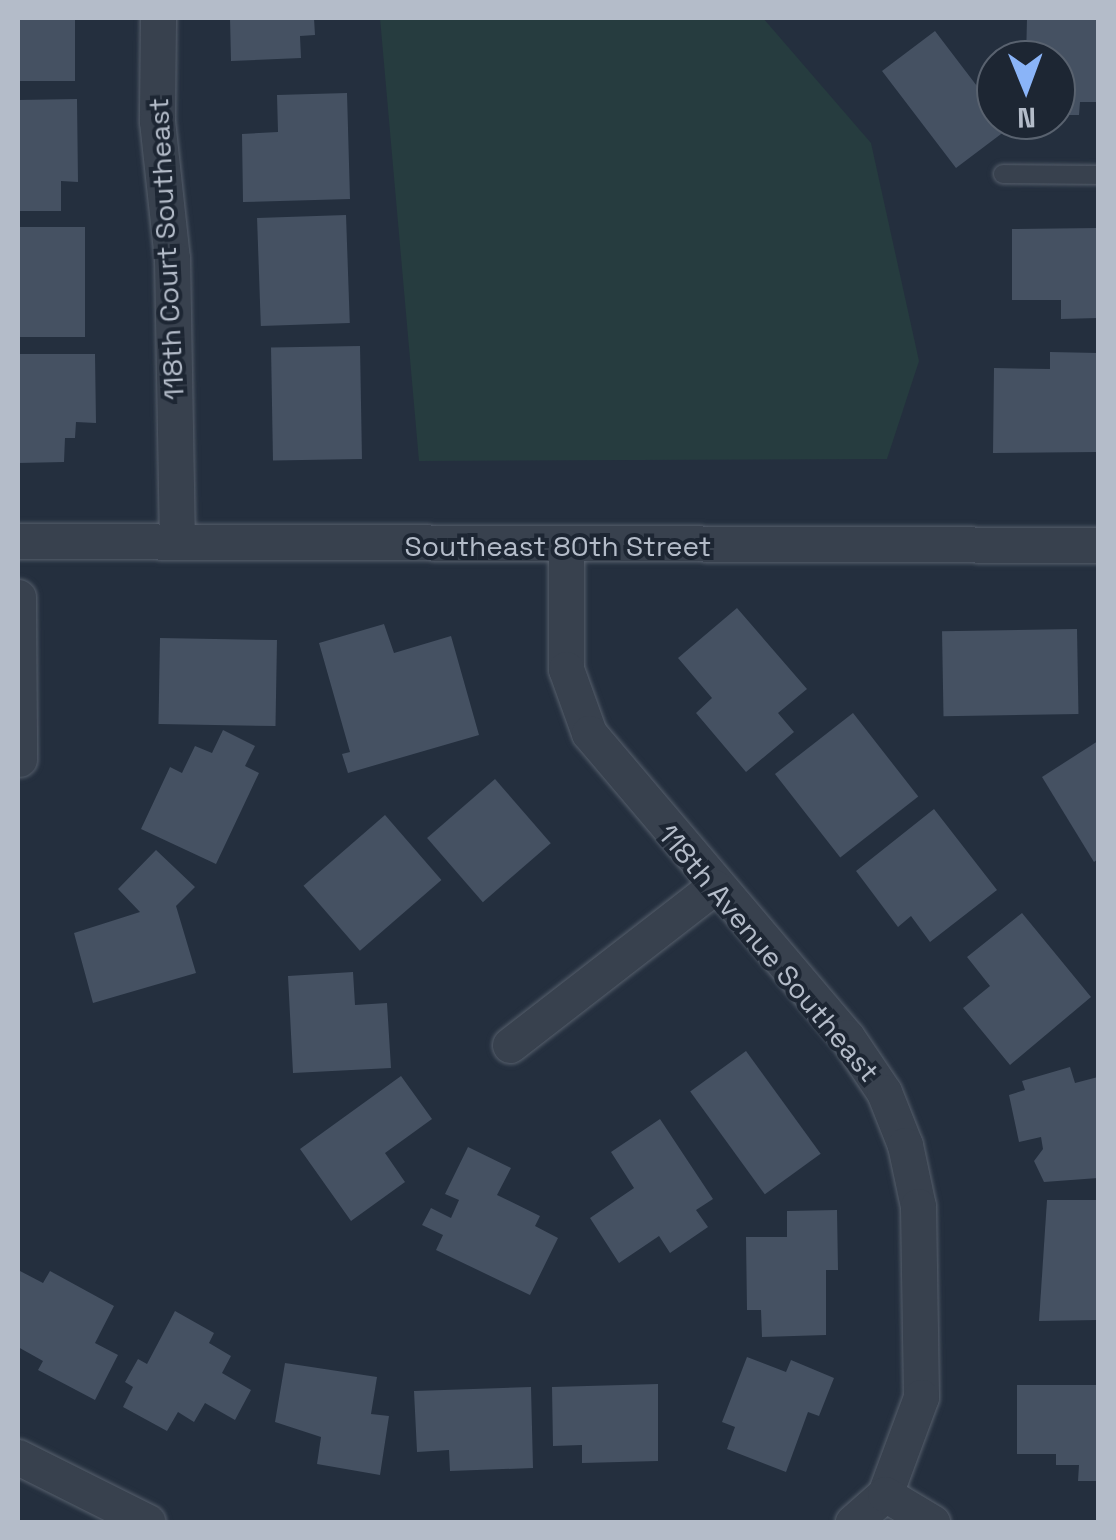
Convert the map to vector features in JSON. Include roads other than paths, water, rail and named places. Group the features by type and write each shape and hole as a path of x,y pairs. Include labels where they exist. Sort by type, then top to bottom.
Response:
{"street":[{"name":"118th Court Southeast","path":"158,18 158,121 172,258 177,541"},
{"name":"Southeast 80th Street","path":"18,541 566,547 1098,546"},
{"name":"118th Avenue Southeast","path":"566,547 566,669 573,703 589,733 714,887 847,1037 884,1092 905,1145 918,1206 921,1397 885,1494"},
{"path":"18,597 19,759"},
{"path":"510,1045 714,887"},
{"path":"18,1457 148,1522"},
{"path":"853,1522 885,1494 932,1522"}],"lane":[{"path":"1002,174 1098,175"}]}
